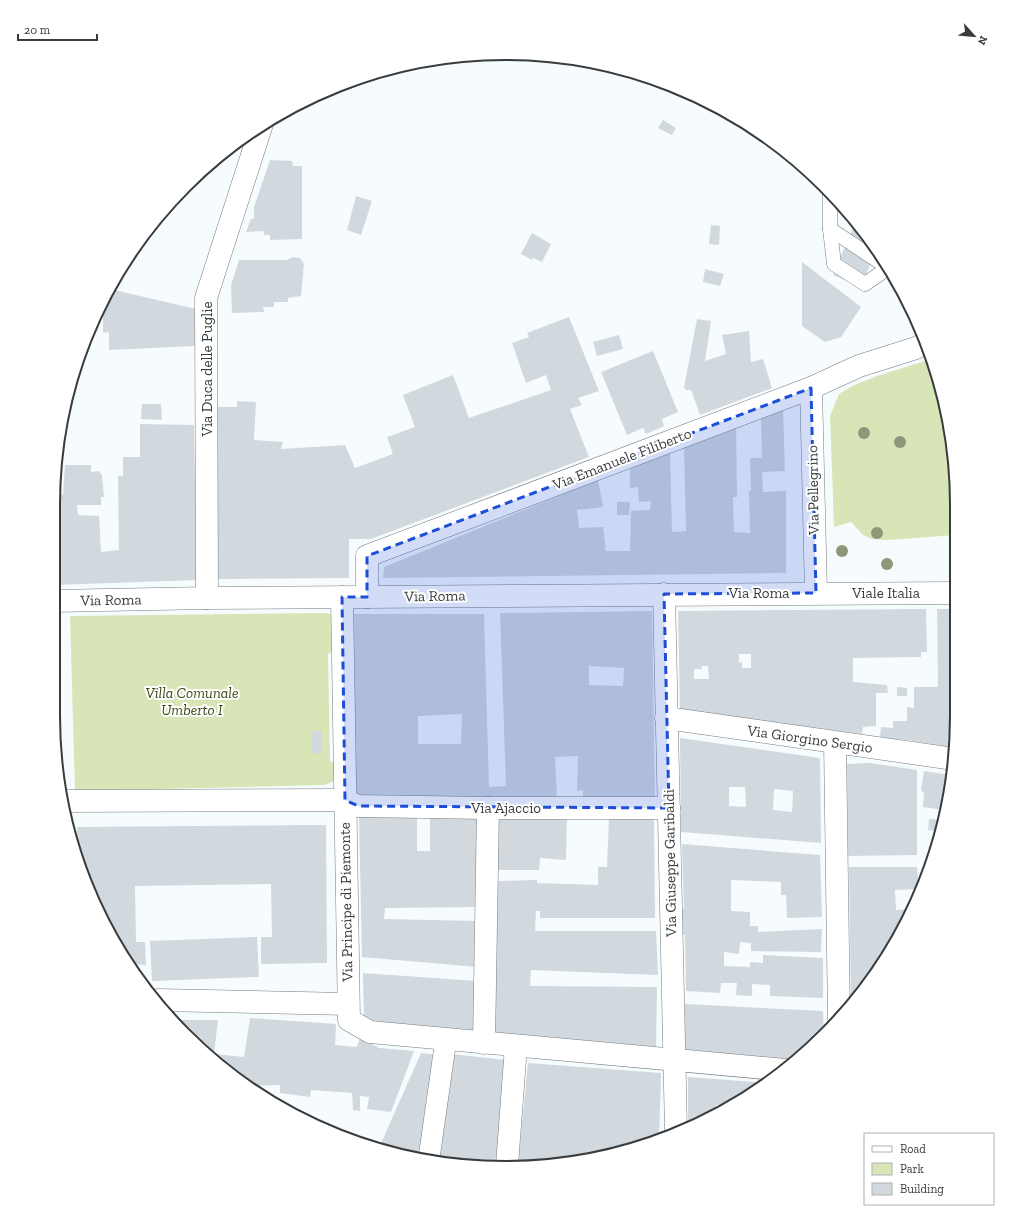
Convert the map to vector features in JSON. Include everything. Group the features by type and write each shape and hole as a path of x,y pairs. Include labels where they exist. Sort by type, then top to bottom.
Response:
{"street":[{"name":"Via Duca delle Puglie","path":"207,598 206,298 259,135"},
{"name":"Via Emanuele Filiberto","path":"367,597 367,556 811,388 859,366 920,347"},
{"name":"Via Pellegrino","path":"811,388 816,593"},
{"name":"Via Roma","path":"60,601 207,598 816,593"},
{"name":"Viale Italia","path":"816,593 950,593"},
{"name":"Via Giuseppe Garibaldi","path":"664,594 676,1127"},
{"path":"69,801 345,800 342,597"},
{"name":"Via Giorgino Sergio","path":"666,718 948,759"},
{"path":"835,743 839,1010"},
{"name":"Via Ajaccio","path":"345,800 358,806 669,808"},
{"name":"Via Principe di Piemonte","path":"345,800 348,1020 370,1032 446,1039"},
{"path":"484,1043 488,808"},
{"path":"163,1000 348,1004"},
{"path":"430,1154 446,1039 776,1069"},
{"path":"507,1161 516,1046"}],"lane":[{"path":"830,201 830,229 834,264 865,284 883,271"},
{"path":"830,229 877,261"}],"highlighted area":[{"path":"811,388 816,593 664,594 669,808 358,806 345,800 342,597 367,597 367,556"}],"green space":[{"path":"926,361 935,390 946,447 949,476 950,535 887,540 872,539 863,535 851,522 834,527 830,416 839,394 852,386 877,376"},
{"name":"Villa Comunale Umberto I","path":"328,613 333,616 333,650 328,654 330,762 338,762 334,781 325,785 75,791 70,616"}],"building":[{"path":"663,120 676,128 672,135 658,128"},
{"path":"270,160 292,161 293,166 302,166 302,239 270,240 270,235 264,235 264,231 246,232 251,219 254,219 254,207"},
{"path":"356,196 372,201 361,235 347,230"},
{"path":"711,225 720,226 719,245 709,244"},
{"path":"853,228 874,256 861,287 833,275"},
{"path":"532,233 551,244 542,262 533,258 532,260 521,254"},
{"path":"293,257 300,258 304,264 301,296 288,298 288,302 274,302 274,307 263,307 264,312 232,313 231,285 239,260 286,260"},
{"path":"802,262 861,307 841,337 825,342 802,326"},
{"path":"705,269 724,274 720,286 703,282"},
{"path":"116,290 196,309 195,346 109,350 109,332 103,333 103,315"},
{"path":"569,317 599,391 578,398 582,405 570,409 589,457 371,539 349,539 349,578 216,579 218,407 237,407 237,401 256,402 254,440 283,442 281,449 345,445 355,468 393,454 387,437 415,427 403,395 453,375 469,418 551,390 546,375 526,383 512,343 529,337 527,333"},
{"path":"697,319 711,321 705,361 726,354 722,335 749,331 751,362 763,359 772,388 700,415 691,390 686,390 684,388"},
{"path":"619,335 623,349 597,356 593,342"},
{"path":"653,351 678,412 662,419 664,426 646,434 643,428 627,435 601,372"},
{"path":"142,404 161,404 162,420 141,419"},
{"path":"783,408 785,471 762,472 763,492 786,491 786,573 383,578 384,567 598,480 603,507 577,510 579,528 603,527 606,551 630,551 631,511 650,510 651,501 639,502 638,487 630,488 630,467 670,450 672,532 686,531 684,446 736,423 737,497 733,497 734,532 750,533 750,458 762,458 761,416"},
{"path":"140,424 194,425 197,580 60,585 60,495 63,495 65,465 91,465 91,472 99,471 102,475 104,497 101,497 101,505 77,505 78,515 99,516 101,552 119,550 118,476 123,476 123,457 140,457"},
{"path":"617,502 630,502 629,515 617,515"},
{"path":"926,609 927,652 921,652 921,657 853,658 853,682 887,685 888,693 876,693 876,726 863,727 862,734 680,710 678,611","holes":["739,654 751,654 751,668 742,668 742,662 739,663","702,666 708,666 709,679 694,679 694,669 702,669"]},
{"path":"937,609 950,609 949,747 907,740 880,738 881,727 893,728 893,721 907,721 907,707 914,708 914,687 938,687"},
{"path":"652,611 655,800 583,798 583,790 577,791 578,756 555,757 557,799 356,799 354,614 484,614 489,787 506,786 500,613","holes":["589,666 624,668 623,686 589,685","462,714 461,744 418,744 418,716"]},
{"path":"897,687 907,688 907,696 897,696"},
{"path":"312,731 322,731 322,753 312,753"},
{"path":"680,738 820,758 821,843 681,832","holes":["729,787 745,787 746,807 729,806","774,789 793,791 792,812 773,810"]},
{"path":"870,763 917,770 917,855 848,856 847,764"},
{"path":"924,771 946,774 940,809 923,807 924,792 921,791"},
{"path":"417,815 417,851 430,851 430,816 479,816 480,907 385,908 384,919 477,921 477,967 362,957 359,817"},
{"path":"495,817 567,817 566,860 540,858 539,870 493,870"},
{"path":"654,817 655,918 540,918 540,911 536,911 535,931 656,931 658,975 531,970 530,986 657,987 656,1048 493,1033 495,881 537,880 537,883 598,885 598,867 607,867 609,818"},
{"path":"929,819 937,820 935,831 928,830"},
{"path":"326,825 327,963 261,964 261,937 272,937 271,884 135,886 136,942 145,942 146,965 136,964 106,913 94,886 77,838 77,827"},
{"path":"682,844 820,855 822,917 787,918 786,895 781,895 781,882 731,880 731,911 750,912 750,926 758,926 758,932 822,929 821,952 751,951 751,943 740,942 739,954 724,952 724,966 750,967 750,962 763,963 763,955 823,958 823,998 770,996 770,985 752,984 752,996 736,995 737,983 721,983 720,993 686,991 685,935 679,935 679,909 684,909"},
{"path":"849,867 917,867 918,880 915,889 895,890 896,910 906,909 904,913 875,963 851,996"},
{"path":"257,937 259,977 152,981 150,941"},
{"path":"363,973 477,981 477,1031 364,1021"},
{"path":"685,1004 823,1011 824,1027 788,1059 685,1052"},
{"path":"250,1018 336,1024 335,1045 357,1047 360,1037 379,1048 414,1051 391,1112 367,1109 369,1097 360,1096 360,1111 353,1110 352,1093 311,1090 310,1097 280,1093 280,1085 258,1086 216,1054 244,1057"},
{"path":"180,1020 218,1020 214,1053"},
{"path":"421,1053 439,1055 424,1153 381,1143"},
{"path":"451,1054 506,1060 498,1161 476,1160 436,1155"},
{"path":"528,1063 661,1073 659,1133 620,1146 592,1152 563,1157 518,1161"},
{"path":"688,1077 757,1082 728,1101 720,1105 716,1105 716,1107 688,1121"}]}
